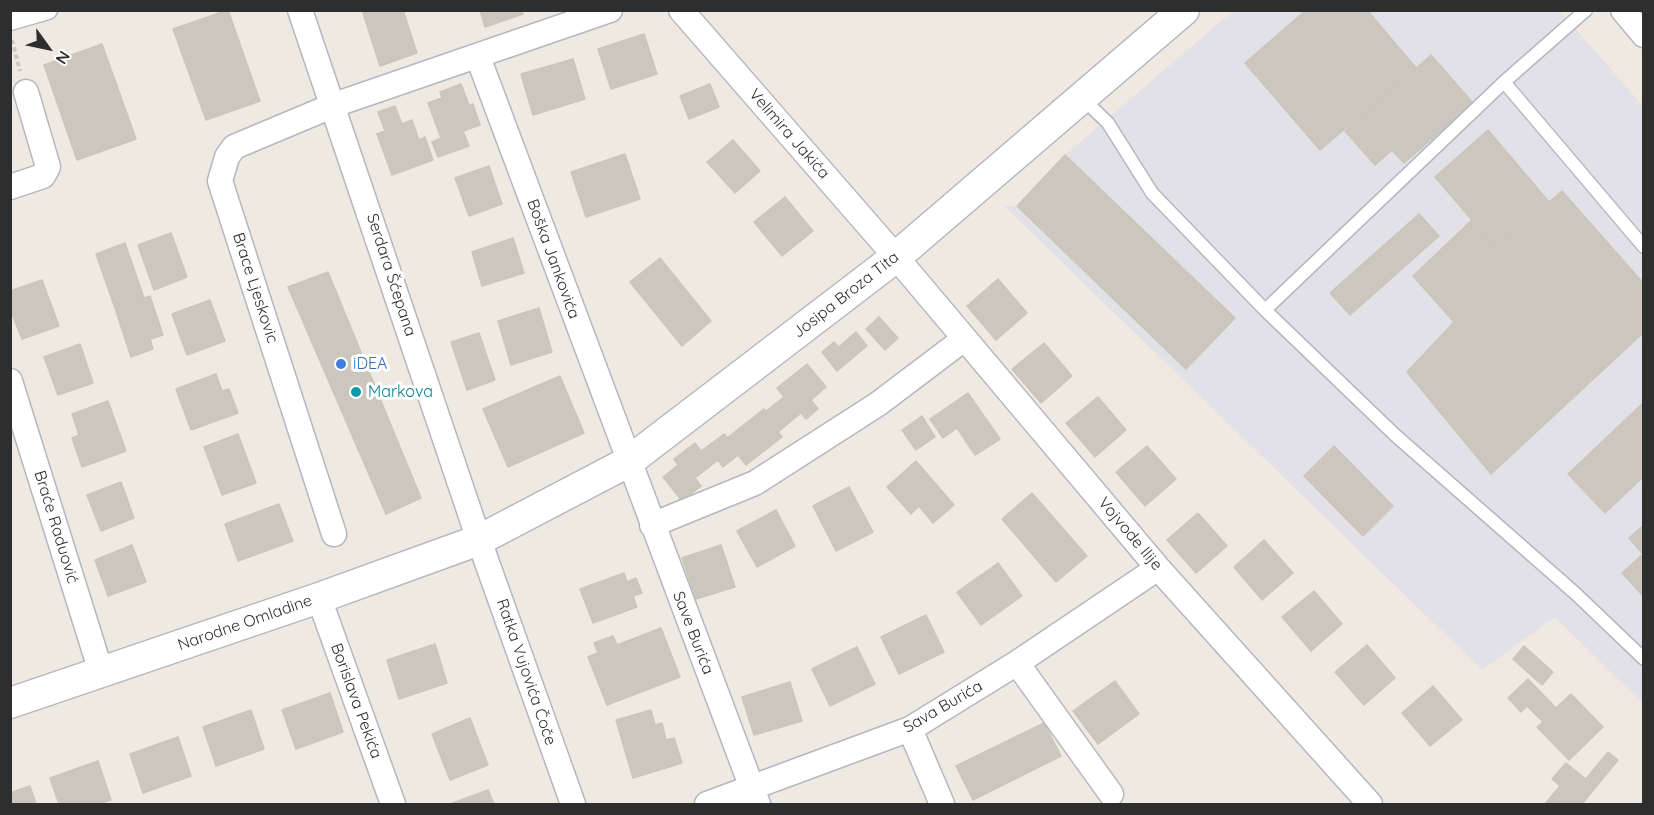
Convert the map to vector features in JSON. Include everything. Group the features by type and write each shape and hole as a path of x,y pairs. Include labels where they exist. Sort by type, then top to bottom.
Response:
{"street":[{"path":"10,21 48,10"},
{"name":"Serdara Šćepana","path":"300,10 334,105 479,540"},
{"path":"334,105 610,10"},
{"name":"Velimira Jakića","path":"681,10 896,257"},
{"name":"Josipa Broza Tita","path":"479,540 628,462 896,257 1184,10"},
{"path":"1623,10 1644,35"},
{"name":"Boška Jankovića","path":"478,57 628,462"},
{"path":"10,187 43,176 48,167 26,92"},
{"name":"Brace Ljeskovic","path":"334,105 234,147 221,170 220,181 334,534"},
{"name":"Vojvode Ilije","path":"896,257 1158,568 1370,804"},
{"path":"652,525 755,483 878,404 964,339"},
{"name":"Braće Raduović","path":"10,381 101,672"},
{"name":"Save Burića","path":"628,462 755,796"},
{"name":"Narodne Omladine","path":"10,703 319,598 479,540"},
{"name":"Ratka Vujovića Čoče","path":"479,540 573,804"},
{"name":"Sava Burića","path":"707,804 755,796 910,729 1017,663 1158,568"},
{"name":"Borislava Pekića","path":"319,598 393,804"},
{"path":"1017,663 1111,794"},
{"path":"910,729 942,804"}],"lane":[{"path":"1266,310 1504,82 1586,10"},
{"path":"1504,82 1644,247"},
{"path":"1082,98 1108,123 1152,193 1266,310 1395,435 1576,594 1644,659"}],"path":[{"path":"10,35 26,92"}],"shaded area":[{"path":"1233,11 1560,11 1643,106 1643,704 1555,617 1482,670 1004,206 1017,206 1065,155"}],"building":[{"path":"228,10 260,101 206,120 173,29"},
{"path":"362,10 403,10 417,53 380,66"},
{"path":"480,10 521,10 523,14 485,27"},
{"path":"1306,10 1367,10 1416,68 1320,150 1245,63"},
{"path":"644,34 657,74 611,89 598,49"},
{"path":"102,44 136,139 77,160 44,65"},
{"path":"1431,55 1473,103 1404,163 1392,150 1375,165 1345,131"},
{"path":"573,59 585,99 533,115 521,74"},
{"path":"461,84 469,105 473,104 480,125 463,131 469,146 438,157 432,142 441,138 428,103 442,98 440,92"},
{"path":"710,84 719,107 689,119 680,96"},
{"path":"395,106 402,124 412,120 419,140 425,137 433,160 392,175 377,134 385,131 378,112"},
{"path":"1488,130 1549,202 1496,248 1435,177"},
{"path":"733,140 760,171 735,193 707,162"},
{"path":"625,154 640,199 586,217 571,172"},
{"path":"1065,155 1235,318 1186,369 1017,206"},
{"path":"489,166 502,204 469,216 455,178"},
{"path":"1562,191 1644,284 1644,332 1491,474 1407,372 1454,322 1413,276 1472,220 1496,248"},
{"path":"785,197 813,231 782,256 754,222"},
{"path":"1419,214 1439,236 1350,315 1330,293"},
{"path":"171,233 187,277 154,290 138,245"},
{"path":"513,238 524,273 482,286 472,252"},
{"path":"125,243 144,298 115,308 96,254"},
{"path":"660,258 711,321 682,346 630,282"},
{"name":"Markova","path":"328,272 421,498 386,514 288,287"},
{"path":"998,279 1027,313 996,340 967,306"},
{"path":"42,280 59,326 22,339 10,309 10,291"},
{"path":"150,296 163,335 150,339 153,349 131,357 115,308"},
{"path":"210,300 225,341 187,355 172,314"},
{"path":"539,308 552,352 511,365 498,321"},
{"path":"879,317 898,338 885,350 866,329"},
{"path":"856,332 867,346 837,371 822,352 834,342 839,347"},
{"path":"479,333 495,380 467,390 451,342"},
{"path":"1044,343 1072,376 1041,403 1012,369"},
{"path":"80,344 93,383 58,395 44,357"},
{"path":"807,364 826,387 811,400 818,409 806,419 801,413 778,432 782,437 746,465 738,455 723,467 718,460 695,478 701,486 682,501 663,477 678,465 674,459 695,443 701,451 724,434 727,438 764,409 766,411 784,397 777,388"},
{"path":"216,374 222,391 229,389 238,413 191,430 176,389"},
{"path":"560,376 584,433 508,467 483,409"},
{"path":"968,393 1000,439 975,455 957,428 943,438 930,419"},
{"path":"1098,397 1126,430 1095,457 1066,423"},
{"path":"108,401 126,451 82,467 72,438 79,435 72,414"},
{"path":"1644,402 1644,476 1605,513 1568,474"},
{"path":"922,416 935,437 916,450 902,430"},
{"path":"238,434 256,483 222,495 204,447"},
{"path":"1147,446 1176,479 1145,506 1116,472"},
{"path":"1334,446 1393,506 1363,536 1304,476"},
{"path":"916,461 954,505 933,523 919,506 911,514 887,487"},
{"path":"121,482 134,518 101,531 87,495"},
{"path":"849,487 873,532 836,551 813,506"},
{"path":"1032,493 1087,556 1056,582 1002,519"},
{"path":"279,504 293,541 238,561 225,524"},
{"path":"776,510 795,546 757,567 737,531"},
{"path":"1198,513 1227,546 1196,573 1167,540"},
{"path":"1644,525 1644,597 1622,573 1643,554 1629,538"},
{"path":"1264,540 1293,573 1262,600 1234,567"},
{"path":"132,545 146,582 108,596 95,560"},
{"path":"721,545 735,587 696,599 682,558"},
{"path":"998,563 1022,596 981,625 957,592"},
{"path":"624,573 627,582 636,578 642,593 633,596 637,607 593,623 580,589"},
{"path":"1314,591 1342,624 1311,651 1282,617"},
{"path":"926,615 944,652 899,674 881,637"},
{"path":"661,628 680,677 607,705 588,657 598,653 594,643 613,636 617,645"},
{"path":"435,644 447,683 399,699 387,660"},
{"path":"1367,645 1395,678 1364,705 1335,672"},
{"path":"1524,646 1553,672 1542,685 1513,659"},
{"path":"857,647 875,684 830,706 812,669"},
{"path":"1528,679 1556,708 1571,694 1603,727 1569,760 1537,727 1543,722 1527,706 1521,712 1508,698"},
{"path":"1115,681 1139,714 1098,744 1073,711"},
{"path":"790,682 802,721 754,735 742,697"},
{"path":"1433,686 1462,720 1430,746 1402,713"},
{"path":"330,693 343,732 296,749 282,710"},
{"path":"251,710 264,749 216,766 203,727"},
{"path":"651,710 655,725 662,723 666,740 674,738 682,763 633,778 616,720"},
{"path":"470,718 488,765 450,780 432,734"},
{"path":"1044,723 1061,756 973,800 956,766"},
{"path":"178,737 191,776 143,793 130,754"},
{"path":"1608,752 1618,760 1582,804 1545,804 1560,786 1552,779 1566,763 1586,779"},
{"path":"98,761 111,800 97,804 59,804 50,778"},
{"path":"30,786 36,804 10,804 10,793"},
{"path":"488,790 494,804 450,804"}],"place":[{"name":"iDEA","path":"341,364"},
{"name":"Markova","path":"356,392"}]}
